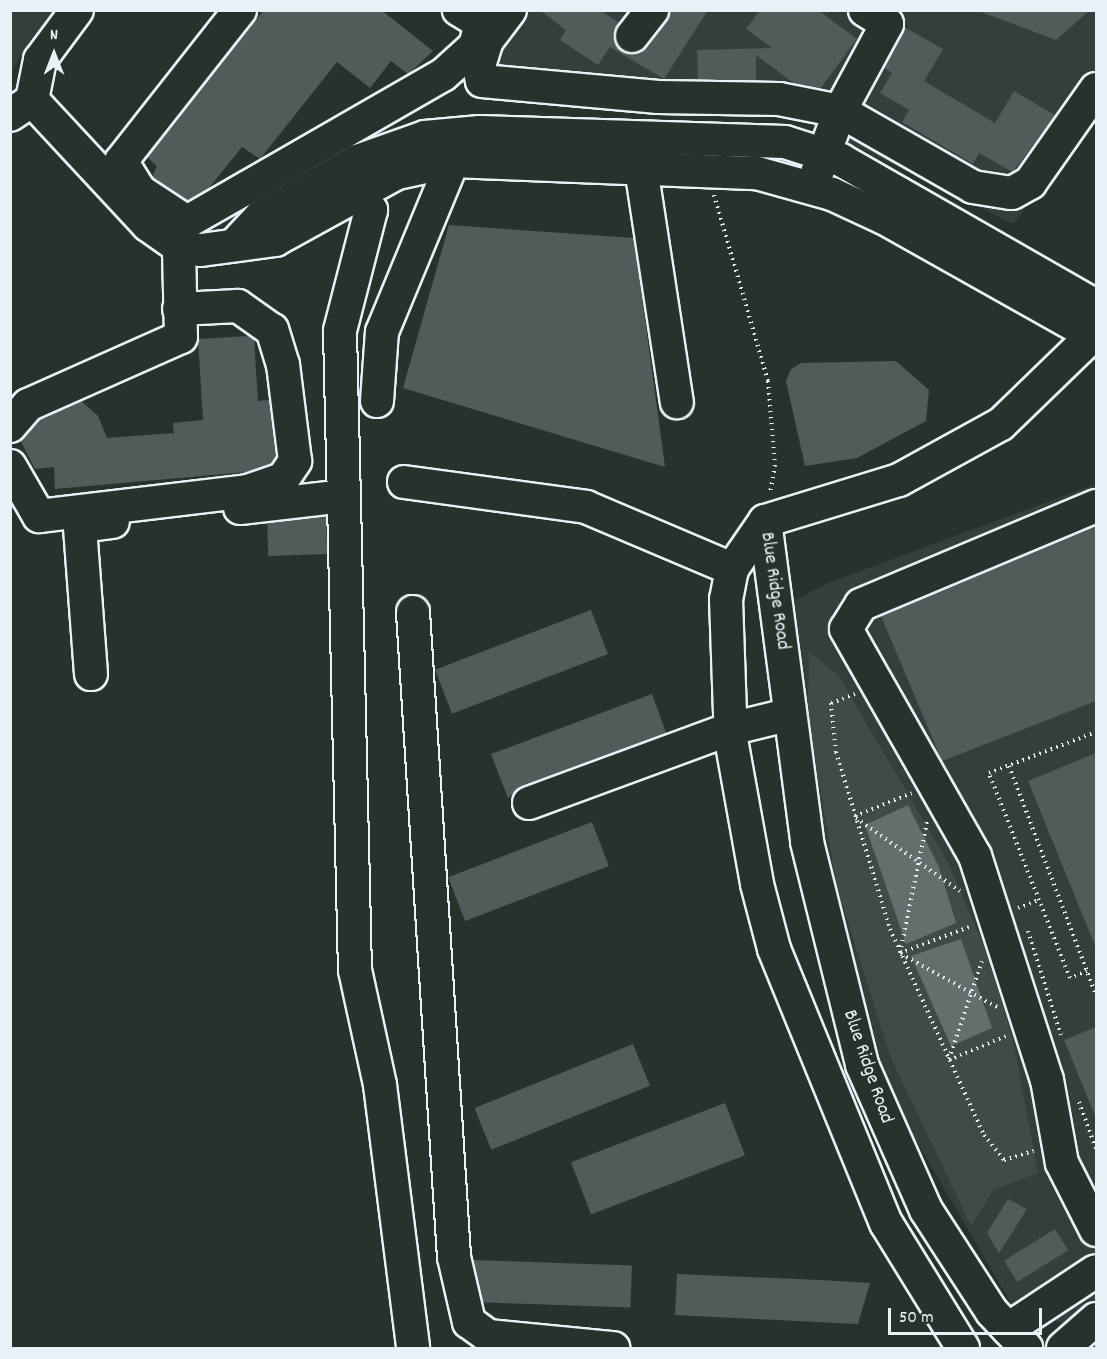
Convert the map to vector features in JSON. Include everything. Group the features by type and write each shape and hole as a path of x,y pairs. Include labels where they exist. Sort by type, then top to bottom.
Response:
{"street":[{"path":"26,100 40,60 77,10"},
{"path":"121,161 240,10"},
{"path":"26,100 121,161 140,191 187,222 443,75 475,46 481,23 459,10"},
{"path":"510,10 487,40 479,67 482,81 658,97 778,99 840,111 973,187 1012,193 1030,183 1096,89"},
{"path":"632,36 652,10"},
{"path":"812,187 840,111 887,24 865,10"},
{"path":"26,100 148,225 179,247 201,250 237,242 275,240 349,182 387,147 450,133 785,142 825,154 1096,306"},
{"path":"349,182 453,161 706,169 757,173 812,187 906,229 1095,335 1001,424 899,480 765,521"},
{"path":"376,401 382,332 453,161"},
{"path":"640,168 677,402"},
{"path":"349,182 371,210 340,331 355,970 380,1085 413,1348"},
{"path":"10,426 28,405 181,337 179,247"},
{"path":"10,466 39,516 248,491 283,479 295,461 283,364 273,330 238,306 179,309"},
{"path":"404,482 586,507 732,569"},
{"path":"91,674 80,526 344,496"},
{"path":"1096,506 861,605 846,629 975,856 1031,1026 1062,1163 1096,1230"},
{"name":"Blue Ridge Road","path":"765,521 732,569 726,610 730,729 747,836 774,949 886,1223 963,1348"},
{"name":"Blue Ridge Road","path":"765,521 787,716 819,907 862,1065 926,1210 1017,1339"},
{"path":"414,612 454,1257 469,1322 488,1336 613,1348"},
{"path":"529,803 730,729 787,716"},
{"path":"1017,1339 1096,1271"},
{"path":"1063,1348 1096,1319"}],"path":[{"path":"706,169 768,381 775,465 765,521"},
{"path":"879,686 831,703 836,752 854,817 900,954 984,1135 1004,1160 1059,1144"},
{"path":"1087,971 1070,978 989,773 1096,732"},
{"path":"1009,766 1096,995"},
{"path":"854,817 935,783"},
{"path":"900,954 935,783"},
{"path":"854,817 996,916"},
{"path":"900,954 1031,1026"},
{"path":"949,1060 971,993"},
{"path":"949,1060 1031,1026"}],"shaded area":[{"path":"10,11 56,11 11,70"},
{"path":"503,11 1096,11 1096,117 1013,224 798,117 446,81"},
{"path":"1096,484 1096,1338 1085,1329 1015,1310 886,1089 833,913 801,734 793,602 828,583"},
{"path":"809,652 838,675 948,862 985,949 1012,1035 1038,1173 993,1190 971,1226 890,1056 837,887 808,718"},
{"path":"908,805 939,867 956,923 906,944 865,825"},
{"path":"961,939 992,1028 951,1046 911,956"}],"building":[{"path":"264,10 381,10 433,51 408,74 391,61 370,88 337,62 260,159 242,147 208,189 188,201 152,177 157,166 147,157"},
{"path":"539,10 600,10 619,23 615,42 630,54 646,47 670,10 708,10 664,79 610,47 598,65 560,40 566,30"},
{"path":"760,10 818,10 857,39 820,89 795,84 756,55 756,81 698,80 697,50 772,48 746,29"},
{"path":"976,10 1090,10 1056,40"},
{"path":"904,27 943,49 924,81 995,123 1014,91 1055,115 1013,172 979,153 973,164 902,122 909,110 880,93 892,73 884,68"},
{"path":"449,225 634,238 665,467 403,388"},
{"path":"249,336 254,339 258,401 269,400 276,457 271,464 247,472 55,489 54,467 35,469 20,440 39,420 81,401 98,416 107,438 174,433 173,423 203,420 198,339"},
{"path":"896,361 929,390 926,421 857,458 805,466 786,381 791,369 801,363"},
{"path":"326,516 327,554 268,556 267,518"},
{"path":"1096,525 1096,701 942,761 881,616"},
{"path":"591,610 608,654 452,714 435,670"},
{"path":"652,694 666,733 523,786 508,798 491,754"},
{"path":"1096,753 1096,948 1028,781"},
{"path":"592,822 609,866 465,921 448,877"},
{"path":"1096,1027 1096,1118 1064,1040"},
{"path":"633,1044 650,1086 491,1150 474,1108"},
{"path":"725,1103 745,1155 591,1214 571,1162"},
{"path":"1008,1199 1027,1209 999,1253 987,1233"},
{"path":"1055,1229 1068,1250 1017,1282 1004,1261"},
{"path":"473,1260 632,1266 630,1308 472,1302"},
{"path":"677,1274 870,1283 858,1324 675,1315"}]}
